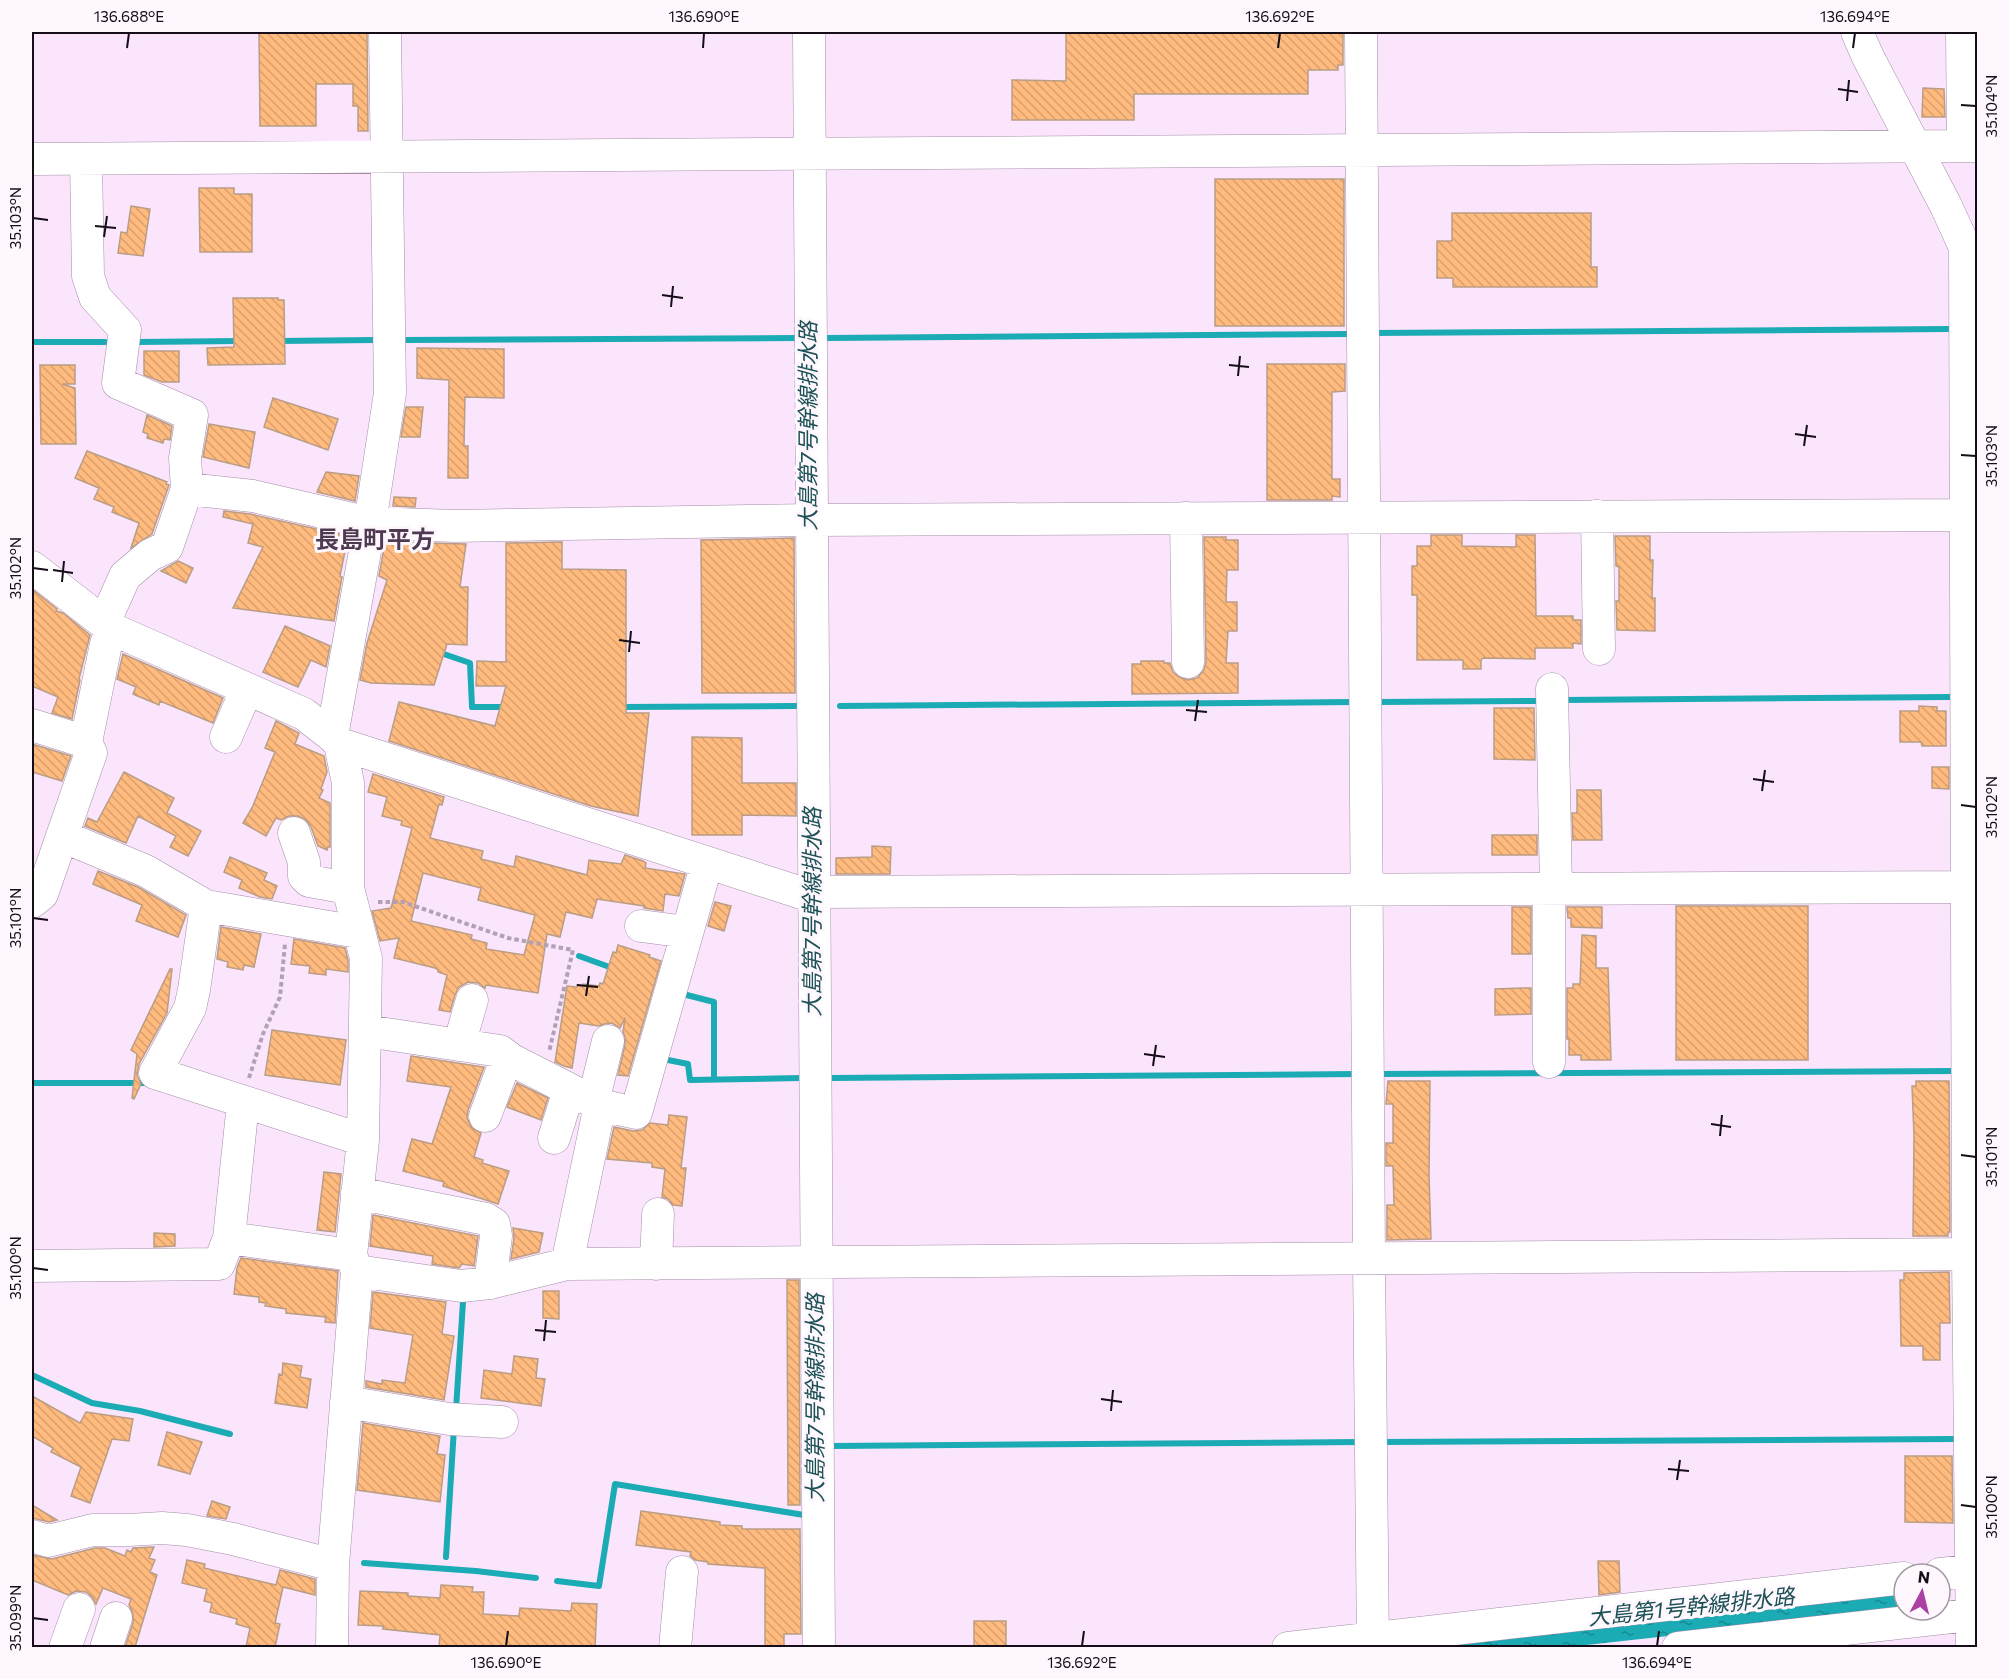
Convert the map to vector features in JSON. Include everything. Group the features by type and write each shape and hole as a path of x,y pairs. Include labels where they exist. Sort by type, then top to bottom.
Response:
{"street":[{"path":"332,1647 333,1565 346,1402 357,1193 363,1140 366,1031 366,958 349,895 348,783 336,740 390,393 385,32"},
{"path":"809,32 810,154 821,520 821,893 827,1262 819,1647"},
{"path":"1362,32 1366,889 1373,1643"},
{"path":"1857,32 1977,274"},
{"path":"32,159 1970,146 1962,32"},
{"path":"32,902 42,894 91,753 86,742 108,626 125,576 150,555 166,547 187,489 185,458 192,415 118,383 125,330 95,297 88,276 86,159"},
{"path":"1965,246 1971,515 1972,1647"},
{"path":"187,489 253,496 370,523 455,526 821,520 1971,515"},
{"path":"1597,516 1599,649"},
{"path":"1186,518 1188,662"},
{"path":"32,567 108,626 304,714 336,740 707,863 821,893 1972,887"},
{"path":"226,736 247,689"},
{"path":"1549,1062 1552,689"},
{"path":"32,725 86,742"},
{"path":"294,833 304,862 304,876 309,881 349,895"},
{"path":"62,836 146,871 206,906 358,932"},
{"path":"366,1031 500,1051 507,1057 576,1093 636,1113 707,863"},
{"path":"206,906 190,1008 154,1073 363,1140"},
{"path":"641,926 687,932"},
{"path":"459,1045 472,999"},
{"path":"554,1138 576,1093 608,1041"},
{"path":"485,1116 507,1057"},
{"path":"567,1264 576,1093"},
{"path":"32,1266 219,1264 229,1238 243,1103"},
{"path":"357,1193 486,1219 494,1224 496,1236 490,1283"},
{"path":"656,1264 658,1214"},
{"path":"229,1238 461,1286 490,1283 567,1264 1972,1254"},
{"path":"346,1402 449,1419 502,1422"},
{"path":"32,1536 48,1541 93,1530 162,1528 187,1530 233,1539 333,1565"},
{"path":"675,1647 682,1572"},
{"path":"1288,1647 1373,1643 1892,1579"},
{"path":"1952,1581 1973,1592"},
{"path":"1678,1647 1829,1639 1973,1592"},
{"path":"65,1647 79,1609"},
{"path":"106,1647 116,1618"}],"path":[{"path":"349,895 403,902 508,938 573,950 576,1093"},
{"path":"243,1103 263,1034 280,997 288,920"}],"water":[{"path":"1892,1591 1892,1611 1568,1647 1392,1648"}],"building":[{"path":"259,32 367,32 368,131 358,131 358,106 353,106 353,84 316,84 316,126 260,126"},
{"path":"1066,32 1343,32 1343,65 1338,65 1338,70 1308,70 1308,94 1134,94 1134,120 1012,120 1012,80 1066,81"},
{"path":"1923,88 1944,89 1945,117 1922,117"},
{"path":"1215,179 1344,179 1344,326 1215,326"},
{"path":"199,188 234,188 234,194 252,194 252,252 200,252"},
{"path":"131,206 150,209 143,256 118,253 121,232 127,233"},
{"path":"1452,213 1591,213 1591,267 1597,267 1597,287 1453,287 1453,278 1437,278 1437,241 1452,241"},
{"path":"233,298 284,300 285,364 208,365 207,348 234,347"},
{"path":"417,348 504,349 504,398 465,397 464,446 468,446 468,478 448,478 449,380 417,378"},
{"path":"144,351 179,351 179,382 162,382 144,375"},
{"path":"1267,364 1345,364 1345,391 1332,392 1332,479 1340,479 1340,497 1332,496 1332,500 1267,500"},
{"path":"40,365 75,365 75,384 62,384 75,388 76,444 41,444"},
{"path":"273,398 338,419 328,450 264,427"},
{"path":"406,407 423,407 420,437 401,437"},
{"path":"147,415 172,426 170,440 164,439 163,443 147,438 148,434 143,432"},
{"path":"209,424 255,432 249,468 203,457"},
{"path":"87,451 167,482 166,484 169,485 152,534 131,548 139,523 112,512 114,507 94,499 99,488 75,478"},
{"path":"326,472 359,476 355,501 317,492"},
{"path":"394,497 416,498 415,507 393,506"},
{"path":"224,511 250,514 348,536 334,621 233,608 263,547 248,543 253,524 223,517"},
{"path":"1431,535 1462,535 1462,546 1516,547 1516,535 1535,535 1536,616 1573,616 1573,620 1581,620 1581,644 1573,643 1573,648 1535,648 1535,659 1483,658 1481,669 1463,669 1463,660 1417,660 1417,595 1412,595 1412,566 1417,566 1417,546 1431,546"},
{"path":"1615,536 1650,536 1655,631 1617,630 1616,601 1619,601 1619,567 1616,566"},
{"path":"1204,537 1226,537 1226,540 1238,540 1238,570 1227,570 1226,602 1237,602 1237,631 1228,631 1226,663 1238,663 1238,693 1132,694 1132,664 1141,664 1141,661 1170,663 1173,672 1188,680 1197,678 1204,670 1206,662"},
{"path":"794,538 795,693 702,693 701,540"},
{"path":"385,542 466,544 460,587 468,587 467,645 447,644 434,685 371,683 360,680 367,643 387,580 379,576"},
{"path":"562,542 562,569 626,570 626,713 649,713 638,816 591,806 389,741 399,702 495,726 506,686 476,686 477,661 506,662 506,543"},
{"path":"178,561 193,568 186,583 161,571"},
{"path":"32,589 57,609 56,611 63,613 90,635 72,719 52,713 58,697 32,686"},
{"path":"285,626 330,646 326,667 311,660 298,687 263,672"},
{"path":"123,654 223,698 213,723 160,701 159,705 133,694 136,687 117,679"},
{"path":"1919,706 1937,707 1937,711 1946,711 1946,746 1922,746 1921,742 1900,742 1900,711 1919,711"},
{"path":"1494,708 1534,708 1535,760 1494,759"},
{"path":"276,721 299,733 295,744 324,756 327,772 319,798 330,803 330,847 327,850 318,846 311,827 306,820 298,816 289,816 281,820 276,818 266,836 243,823 252,808 275,752 265,748"},
{"path":"692,737 742,738 742,783 796,783 796,816 742,815 742,835 692,835"},
{"path":"32,744 71,756 62,781 32,772"},
{"path":"1932,767 1949,767 1949,789 1932,788"},
{"path":"124,772 174,798 167,813 201,831 188,856 170,847 176,836 138,816 126,843 85,826 88,818 97,822"},
{"path":"373,774 444,797 442,805 439,804 430,838 483,851 481,859 514,867 516,856 587,875 589,860 621,864 625,855 643,861 646,863 645,868 685,874 679,896 665,894 663,911 597,899 592,918 566,912 560,937 547,934 538,993 486,985 485,988 478,983 468,982 459,987 450,1012 439,1010 447,975 438,972 435,968 394,958 399,938 380,941 372,911 391,908 412,828 401,825 402,821 382,816 387,797 368,792","holes":["423,873 481,888 478,900 535,915 524,955 486,949 487,943 471,939 472,935 411,921"]},
{"path":"1577,790 1601,790 1602,840 1573,840 1572,813 1577,813"},
{"path":"1492,835 1537,835 1537,855 1492,855"},
{"path":"872,846 891,847 890,874 836,874 836,858 872,857"},
{"path":"230,857 267,873 264,880 277,886 272,899 260,897 239,888 242,880 224,872"},
{"path":"98,871 138,887 186,915 178,937 136,921 142,905 93,884"},
{"path":"715,902 731,906 724,931 708,926"},
{"path":"1676,906 1808,906 1808,1060 1676,1060"},
{"path":"1512,907 1531,907 1531,954 1512,954"},
{"path":"1567,907 1602,907 1602,928 1571,927"},
{"path":"221,927 261,934 254,967 244,965 243,970 227,967 228,962 217,959"},
{"path":"1582,935 1596,936 1596,968 1608,968 1611,1060 1581,1060 1581,1055 1569,1055 1567,988 1573,988 1573,984 1580,984"},
{"path":"294,939 345,948 348,972 326,969 326,975 309,973 310,966 291,964"},
{"path":"618,945 661,961 628,1076 618,1075 625,1045 623,1032 625,1018 620,1028 612,1023 599,1026 579,1023 572,1068 555,1062 567,986 603,984 613,952 616,953"},
{"path":"172,969 167,1013 139,1064 137,1075 141,1084 134,1099 132,1098 137,1054 131,1050"},
{"path":"1531,988 1531,1014 1495,1015 1495,989"},
{"path":"272,1030 346,1040 340,1085 265,1075"},
{"path":"411,1056 484,1067 467,1118 472,1128 481,1133 474,1157 483,1160 482,1163 509,1171 498,1204 443,1186 444,1182 403,1171 412,1139 432,1144 451,1087 407,1081"},
{"path":"1388,1081 1430,1081 1431,1239 1387,1240 1387,1205 1394,1205 1393,1166 1386,1166 1386,1143 1393,1143 1393,1104 1386,1104"},
{"path":"1916,1081 1949,1081 1950,1232 1948,1236 1913,1236 1912,1086 1916,1086"},
{"path":"517,1083 548,1098 541,1120 507,1107"},
{"path":"669,1115 687,1117 681,1168 686,1168 682,1206 673,1205 668,1199 662,1197 665,1169 652,1167 652,1163 607,1159 614,1127 633,1131 642,1130 650,1123 668,1125"},
{"path":"324,1172 341,1174 335,1232 317,1230"},
{"path":"373,1215 478,1236 474,1266 462,1264 459,1268 432,1264 433,1256 370,1246"},
{"path":"513,1228 543,1233 539,1252 511,1259"},
{"path":"154,1233 175,1234 175,1246 154,1247"},
{"path":"241,1258 338,1271 335,1323 325,1322 326,1317 286,1313 286,1309 265,1306 266,1303 259,1302 259,1297 234,1294 237,1268"},
{"path":"1949,1272 1950,1323 1940,1323 1940,1360 1923,1360 1923,1346 1901,1346 1900,1280 1904,1280 1904,1273"},
{"path":"787,1280 799,1280 800,1505 788,1505"},
{"path":"543,1291 559,1291 559,1319 543,1318"},
{"path":"373,1292 446,1302 442,1334 454,1336 444,1400 366,1387 366,1381 382,1384 382,1380 405,1383 413,1335 370,1328"},
{"path":"514,1356 538,1359 536,1378 545,1379 541,1406 481,1398 484,1370 512,1374"},
{"path":"283,1363 302,1366 300,1377 311,1379 307,1408 275,1403"},
{"path":"32,1396 80,1423 86,1412 133,1419 129,1441 112,1439 90,1503 71,1496 81,1467 51,1452 53,1448 32,1436"},
{"path":"363,1423 440,1436 437,1454 445,1455 440,1502 357,1490"},
{"path":"167,1432 202,1442 190,1474 158,1465"},
{"path":"1905,1456 1952,1456 1953,1523 1905,1522"},
{"path":"212,1501 230,1507 226,1519 207,1516"},
{"path":"32,1505 57,1520 49,1522 32,1518"},
{"path":"641,1511 720,1522 720,1525 742,1526 742,1529 800,1529 801,1634 784,1634 784,1647 765,1647 765,1568 708,1564 708,1562 695,1560 690,1556 691,1552 636,1545"},
{"path":"154,1547 149,1558 155,1560 150,1572 157,1575 135,1647 125,1647 133,1623 133,1614 129,1605 131,1599 103,1588 96,1604 86,1592 76,1591 68,1595 32,1580 32,1555 52,1559 95,1548 105,1548 125,1556 127,1550 131,1552 133,1548"},
{"path":"187,1560 205,1564 204,1568 276,1585 280,1570 315,1579 315,1595 283,1587 275,1623 280,1624 275,1647 246,1647 250,1628 236,1624 237,1619 210,1612 212,1603 204,1601 207,1589 182,1583"},
{"path":"1598,1561 1619,1561 1620,1592 1599,1595"},
{"path":"441,1585 473,1587 472,1592 484,1592 483,1614 519,1616 520,1608 571,1611 572,1603 597,1604 595,1647 439,1647 440,1635 383,1629 383,1626 358,1625 360,1591 408,1593 408,1596 440,1598"},
{"path":"974,1621 1006,1621 1006,1647 974,1647"}],"waterway":[{"path":"1372,333 1951,329"},
{"name":"大島第7号幹線排水路","path":"825,338 1352,334"},
{"name":"大島第7号幹線排水路","path":"402,340 797,338"},
{"path":"277,341 376,340"},
{"path":"137,342 240,341"},
{"path":"32,342 105,342"},
{"path":"438,652 470,663 472,707 507,707"},
{"path":"1562,700 1951,697"},
{"path":"1377,702 1540,701"},
{"path":"840,706 1356,702"},
{"path":"620,707 796,706"},
{"path":"579,956 615,969"},
{"path":"679,993 714,1002 714,1079"},
{"path":"663,1059 688,1064 690,1080 801,1078"},
{"path":"1380,1074 1957,1071"},
{"path":"830,1078 1358,1074"},
{"path":"32,1083 150,1083"},
{"path":"456,1409 463,1302"},
{"path":"32,1375 92,1403 140,1411 230,1434"},
{"path":"446,1557 454,1428"},
{"path":"1380,1442 1955,1439"},
{"name":"大島第7号幹線排水路","path":"833,1446 1359,1442"},
{"path":"557,1581 599,1586 615,1484 804,1515"},
{"path":"364,1563 536,1578"}],"district":[{"name":"長島町平方","path":"375,538"}],"water label":[{"name":"大島第1号幹線排水路","path":"1691,1606"}]}
